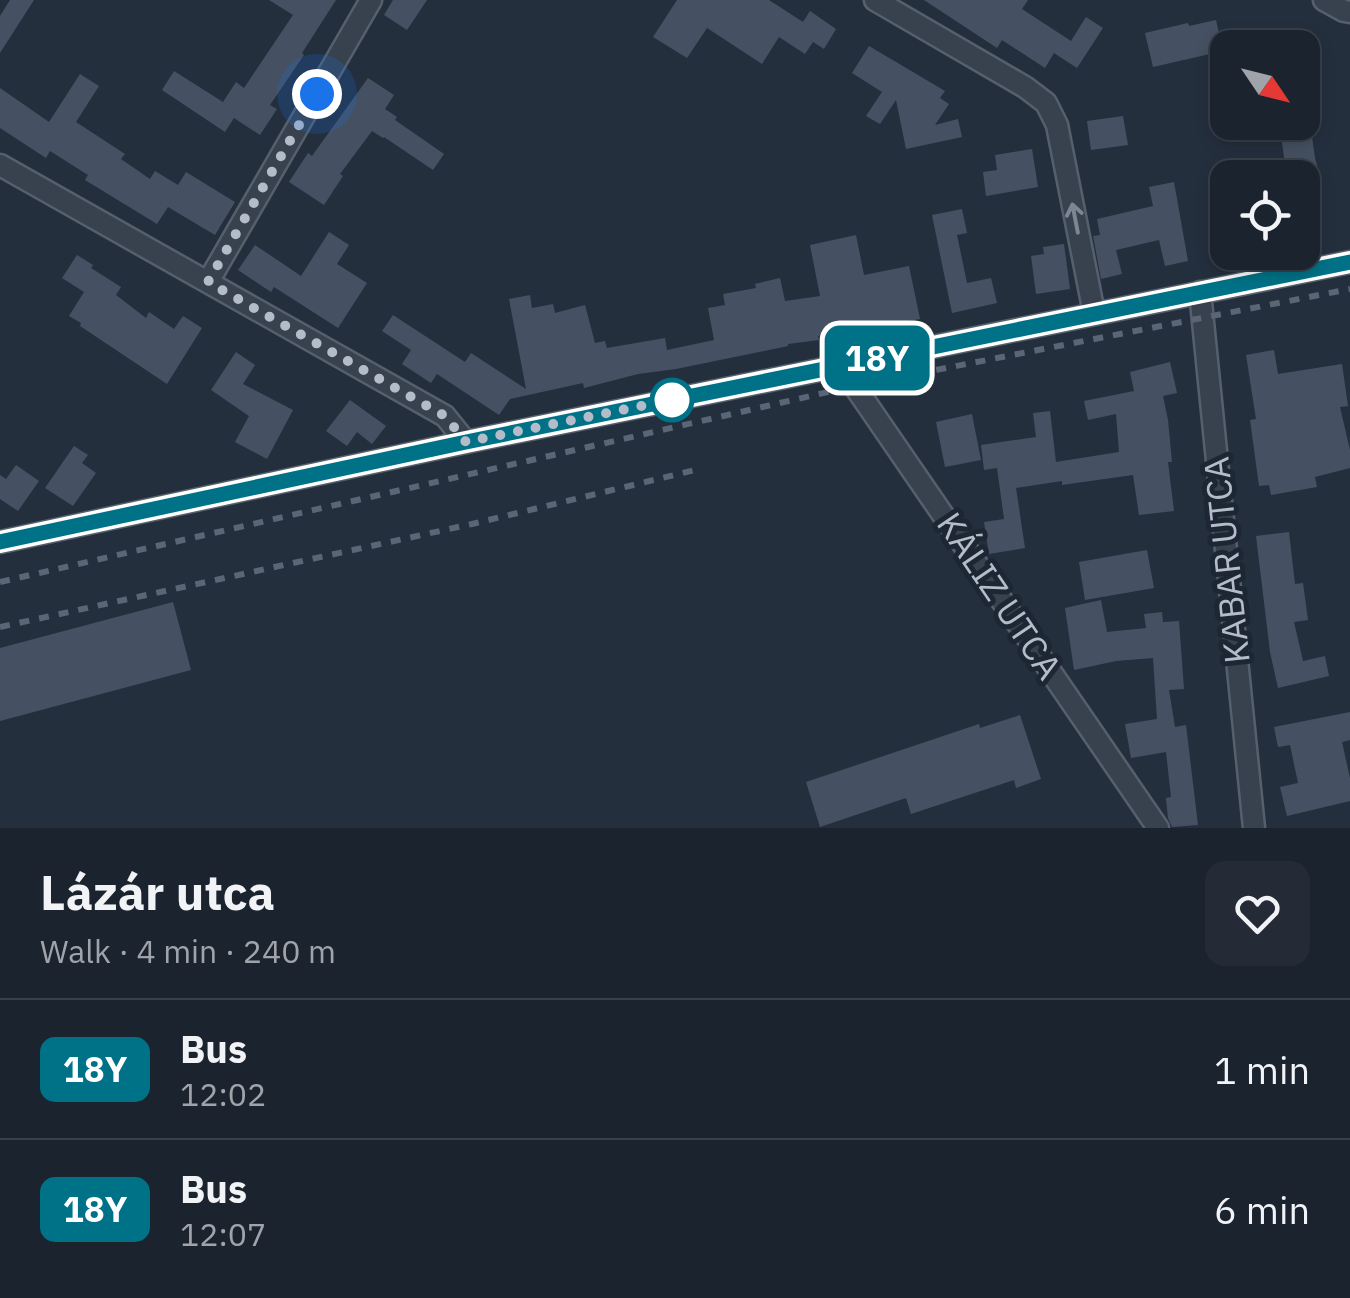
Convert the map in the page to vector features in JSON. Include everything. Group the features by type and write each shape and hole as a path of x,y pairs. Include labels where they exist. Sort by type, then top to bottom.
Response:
{"street":[{"path":"208,282 371,0"},
{"path":"875,0 1026,87 1046,103 1057,124 1094,313"},
{"path":"1324,0 1350,12"},
{"path":"0,165 445,416 466,442"},
{"path":"0,542 466,442 1350,262"},
{"name":"KABAR UTCA","path":"1200,292 1254,828"},
{"name":"KÁLIZ UTCA","path":"840,365 1158,828"}],"building":[{"path":"10,0 34,0 0,53 0,16"},
{"path":"269,0 336,0 270,105 277,109 260,135 234,118 225,132 162,90 174,71 223,102 236,82 244,88 293,15"},
{"path":"393,0 427,0 407,30 384,15"},
{"path":"677,0 769,0 803,22 810,11 836,29 824,49 813,42 805,54 779,37 762,64 707,28 687,58 653,37"},
{"path":"924,0 1028,0 1022,9 1071,41 1086,17 1103,28 1077,68 1054,53 1045,68 1002,40 997,48"},
{"path":"1216,20 1218,30 1210,30 1210,54 1153,67 1145,33 1188,23 1189,26"},
{"path":"869,46 945,91 940,98 949,104 935,125 958,119 962,137 906,149 896,100 880,124 866,116 882,92 852,73"},
{"path":"80,74 99,86 76,122 125,154 121,159 150,179 155,171 178,185 186,172 235,202 215,235 168,207 157,224 85,180 88,175 50,151 46,158 0,128 0,88 49,122"},
{"path":"368,78 394,95 385,109 397,117 395,120 444,154 433,170 372,131 340,174 343,176 324,205 289,182"},
{"path":"1123,116 1128,145 1091,150 1087,121"},
{"path":"1282,140 1312,140 1316,160 1284,160"},
{"path":"1032,149 1038,187 986,196 983,172 997,170 995,155"},
{"path":"1174,182 1188,261 1165,266 1159,240 1116,250 1122,274 1101,279 1093,236 1100,235 1097,219 1153,206 1149,187"},
{"path":"962,209 967,233 957,235 967,283 991,278 997,303 952,313 932,215"},
{"path":"329,232 349,245 337,264 367,283 338,328 274,287 271,292 238,270 255,245 301,276"},
{"path":"856,235 864,275 909,266 920,319 818,336 819,340 584,388 583,383 510,399 499,415 437,374 431,383 402,364 411,350 382,331 393,315 465,362 471,353 526,389 509,299 530,295 532,308 553,304 555,313 585,305 595,343 605,341 607,348 665,338 667,350 714,340 708,308 725,305 723,294 756,288 755,284 780,278 785,301 820,296 810,245"},
{"path":"1064,244 1070,289 1036,294 1031,256 1044,254 1043,247"},
{"path":"77,255 121,287 116,295 146,318 149,312 174,329 183,316 202,328 167,384 69,316 84,292 62,278"},
{"path":"1274,350 1278,374 1342,364 1348,406 1340,407 1350,468 1315,477 1317,487 1271,495 1269,485 1259,486 1250,420 1256,419 1246,355"},
{"path":"236,352 255,365 243,384 293,410 267,459 235,442 249,416 211,390"},
{"path":"1170,362 1177,393 1163,396 1174,511 1139,515 1133,475 1016,488 1025,548 989,554 984,522 1004,519 997,468 984,470 981,445 1036,437 1033,413 1050,411 1056,462 1119,452 1116,414 1088,420 1084,401 1134,391 1130,372"},
{"path":"350,400 386,426 372,444 357,432 347,446 326,431"},
{"path":"972,414 981,460 945,467 936,422"},
{"path":"74,446 88,455 82,463 96,473 73,506 45,488"},
{"path":"16,465 39,481 18,511 0,499 0,475 6,479"},
{"path":"1289,532 1295,584 1303,583 1308,620 1294,622 1303,661 1325,656 1329,676 1278,688 1256,536"},
{"path":"1147,550 1154,588 1085,600 1079,562"},
{"path":"1101,600 1107,632 1146,628 1144,614 1162,612 1163,622 1179,621 1184,689 1169,690 1175,727 1186,725 1198,825 1172,827 1168,818 1166,798 1171,797 1166,752 1131,758 1125,724 1157,719 1153,658 1074,670 1065,608"},
{"path":"173,602 191,670 0,721 0,648"},
{"path":"1350,712 1350,740 1342,742 1350,778 1350,801 1287,816 1280,787 1298,783 1290,745 1278,747 1274,727"},
{"path":"1020,715 1041,779 1016,788 1014,780 911,814 906,798 820,827 806,782 979,724 980,728"}],"railway":[{"path":"0,582 854,386 1350,289"},
{"path":"0,627 472,524 695,470"}],"bus line":[{"name":"18Y","path":"0,542 466,442 1350,262"}],"route":[{"path":"317,94 208,282 445,416 466,442 690,396 672,400"}]}
